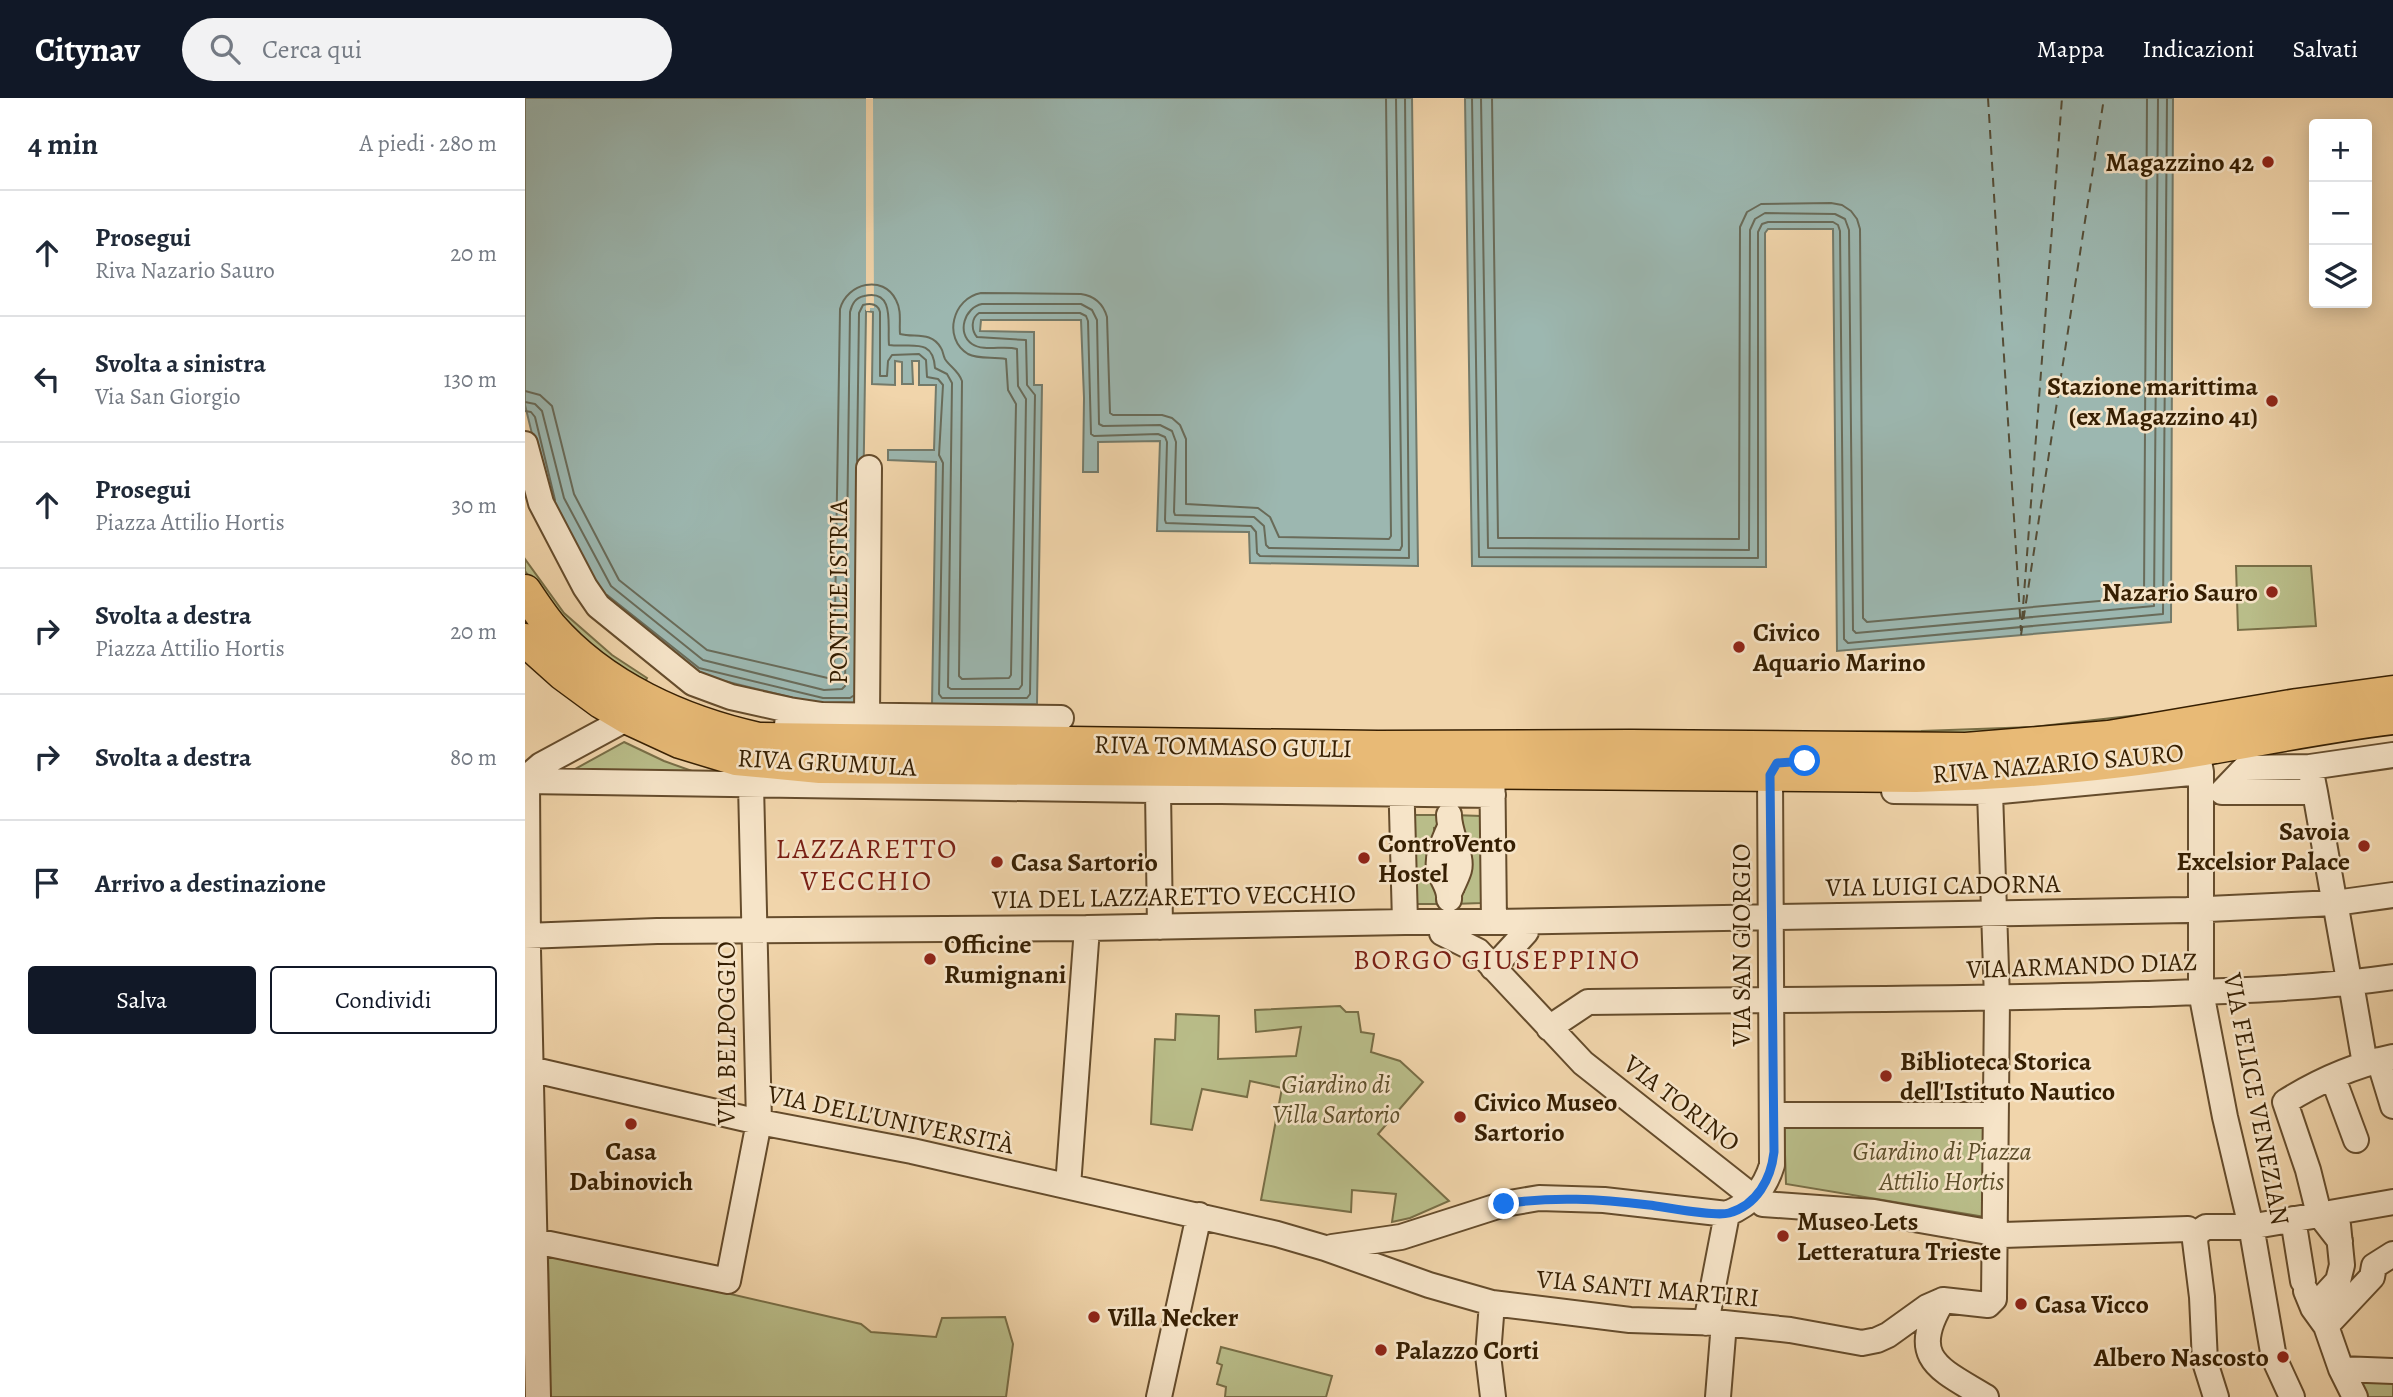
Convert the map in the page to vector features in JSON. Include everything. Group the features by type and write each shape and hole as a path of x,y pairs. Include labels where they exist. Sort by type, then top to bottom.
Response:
{"main road":[{"name":"RIVA GRUMULA","path":"525,591 550,626 580,656 617,683 674,713 759,739 955,753"},
{"name":"RIVA GRUMULA","path":"525,640 563,674 628,719 680,742 736,759 820,767 955,753"},
{"path":"2299,718 2393,692"},
{"path":"2299,718 2393,718"},
{"name":"RIVA NAZARIO SAURO","path":"1493,771 1770,782 2041,770 2197,749 2299,718"},
{"name":"RIVA NAZARIO SAURO","path":"1493,771 1773,747 1916,751 2020,747 2109,737 2197,749"},
{"name":"RIVA TOMMASO GULLI","path":"955,753 1378,747 1493,771"},
{"name":"RIVA TOMMASO GULLI","path":"955,753 1401,783"},
{"path":"1401,783 1493,771"}],"street":[{"name":"RIVA GRUMULA","path":"525,444 541,503 585,587 598,606 693,683 788,721 822,715 867,716 955,753"},
{"name":"PONTILE ISTRIA","path":"867,716 869,468"},
{"path":"525,622 601,684 643,706 674,713"},
{"name":"RIVA TOMMASO GULLI","path":"955,753 1061,718"},
{"path":"538,1397 531,1368 526,936 529,769 628,719"},
{"name":"RIVA NAZARIO SAURO","path":"1916,751 1901,759 1889,761 1785,761 1777,763 1770,782 1990,792 2197,749"},
{"name":"VIA FELICE VENEZIAN","path":"2197,749 2201,992 2225,1117 2253,1227 2274,1358 2292,1397"},
{"name":"RIVA GRUMULA","path":"529,769 751,785 955,753"},
{"name":"RIVA TOMMASO GULLI","path":"955,753 1157,791 1401,783"},
{"path":"2315,792 2217,796 2244,763 2310,767 2393,755"},
{"path":"2310,767 2350,985 2379,1060 2393,1106"},
{"path":"1493,771 1494,922"},
{"name":"VIA SAN GIORGIO","path":"1727,1214 1755,1198 1768,1178 1774,1152 1777,1116 1767,1000 1770,782"},
{"path":"1401,783 1405,922"},
{"name":"VIA BELPOGGIO","path":"530,1241 728,1281 759,1122 751,785"},
{"path":"1157,791 1160,927"},
{"path":"1986,1397 1932,1362 1927,1345 1934,1318 1943,1300 1983,1305 1992,1302 1996,1292 1992,1115 1997,999 1990,792"},
{"path":"1449,822 1459,858 1459,869 1449,897"},
{"name":"VIA LUIGI CADORNA","path":"1494,922 1994,915 2201,909 2335,903 2393,895"},
{"name":"VIA DEL LAZZARETTO VECCHIO","path":"526,936 755,929 1087,928 1494,922"},
{"path":"1068,1186 1087,928"},
{"path":"1448,933 1485,959 1525,932"},
{"name":"VIA TORINO","path":"1485,959 1583,1063 1753,1197 1874,1212 1996,1234"},
{"name":"VIA ARMANDO DIAZ","path":"1549,1028 1588,1002 1997,999 2350,984 2393,977"},
{"path":"2312,1301 2339,1281 2342,1265 2340,1241 2308,1170 2285,1102 2309,1087 2379,1060"},
{"name":"VIA DELL'UNIVERSITÀ","path":"528,1061 759,1122 912,1151 1199,1215 1325,1248"},
{"path":"2333,1078 2355,1140"},
{"path":"1777,1116 1992,1115"},
{"path":"1325,1248 1401,1237 1504,1204 1539,1198 1604,1199 1727,1214 1715,1323 1718,1397"},
{"path":"1996,1234 2193,1231 2206,1227 2253,1227 2328,1212 2393,1205"},
{"path":"1159,1397 1199,1215"},
{"path":"2293,1219 2312,1301 2355,1397"},
{"path":"2193,1231 2205,1362 2216,1397"},
{"name":"VIA SANTI MARTIRI","path":"1325,1248 1429,1285 1492,1303 1630,1320 1790,1329 1863,1343 1888,1335 1927,1307 1943,1300"},
{"path":"2312,1301 2372,1277 2374,1266 2393,1254"},
{"path":"1492,1303 1488,1356 1493,1397"},
{"path":"2341,1369 2393,1371"}],"green space":[{"path":"525,559 564,613 612,655 647,678 643,685 614,667 551,608 525,571"},
{"path":"2236,566 2311,566 2316,626 2238,630"},
{"path":"2173,711 2174,718 2000,737 1807,732 2033,727"},
{"path":"624,742 664,761 706,776 566,774"},
{"path":"1415,815 1444,815 1444,827 1434,828 1435,892 1445,893 1445,904 1415,904"},
{"path":"1453,815 1481,816 1481,903 1454,904 1454,893 1464,892 1464,828 1453,827"},
{"name":"Giardino di Villa Sartorio","path":"1340,1006 1346,1012 1358,1012 1361,1032 1374,1034 1371,1052 1400,1061 1423,1082 1378,1134 1449,1201 1410,1218 1392,1222 1396,1194 1352,1190 1351,1212 1261,1200 1282,1088 1250,1081 1247,1097 1202,1089 1192,1130 1151,1124 1155,1039 1175,1040 1176,1014 1219,1016 1218,1059 1296,1056 1301,1027 1256,1032 1255,1010"},
{"name":"Giardino di Piazza Attilio Hortis","path":"1784,1124 1985,1124 1985,1217 1786,1184"},
{"path":"548,1252 861,1324 871,1332 936,1337 942,1318 1005,1317 1013,1344 1006,1397 550,1397"},
{"path":"1221,1347 1332,1376 1326,1397 1225,1397 1226,1387 1217,1384 1222,1365 1217,1363"},
{"path":"2350,1374 2393,1376 2393,1397 2362,1397"}],"water":[{"path":"525,98 1412,98 1418,566 1250,563 1249,532 1157,531 1160,441 1098,442 1098,472 1083,472 1081,320 981,320 980,331 1034,332 1034,385 1042,385 1037,704 932,705 936,462 888,460 888,450 934,450 936,385 919,385 919,361 912,361 913,384 902,384 902,362 895,361 895,385 872,384 873,312 866,311 860,705 822,705 696,674 598,596 549,504 525,405"},
{"path":"1465,98 2173,98 2171,622 1837,651 1833,229 1768,229 1765,233 1766,567 1472,566"}],"pier":[{"path":"866,98 873,98 874,308 870,308 870,311 866,311"}],"ferry route":[{"path":"1988,98 2021,631"},
{"path":"2022,620 2062,98"},
{"path":"2021,635 2104,98"}],"place":[{"name":"Magazzino 42","path":"2268,162"},
{"name":"Stazione marittima (ex Magazzino 41)","path":"2272,401"},
{"name":"Nazario Sauro","path":"2272,592"},
{"name":"Civico Aquario Marino","path":"1739,647"},
{"name":"Savoia Excelsior Palace","path":"2364,846"},
{"name":"ControVento Hostel","path":"1364,858"},
{"name":"Casa Sartorio","path":"997,862"},
{"name":"Officine Rumignani","path":"930,959"},
{"name":"Biblioteca Storica dell'Istituto Nautico","path":"1886,1076"},
{"name":"Civico Museo Sartorio","path":"1460,1117"},
{"name":"Casa Dabinovich","path":"631,1124"},
{"name":"Museo Lets Letteratura Trieste","path":"1783,1236"},
{"name":"Casa Vicco","path":"2021,1304"},
{"name":"Villa Necker","path":"1094,1317"},
{"name":"Palazzo Corti","path":"1381,1350"},
{"name":"Albero Nascosto","path":"2283,1357"}],"district":[{"name":"LAZZARETTO VECCHIO","path":"867,864"},
{"name":"BORGO GIUSEPPINO","path":"1497,959"}],"route":[{"path":"1504,1204 1539,1198 1604,1199 1727,1214 1755,1198 1763,1188 1773,1165 1774,1152 1770,775 1777,763 1805,761"}]}
